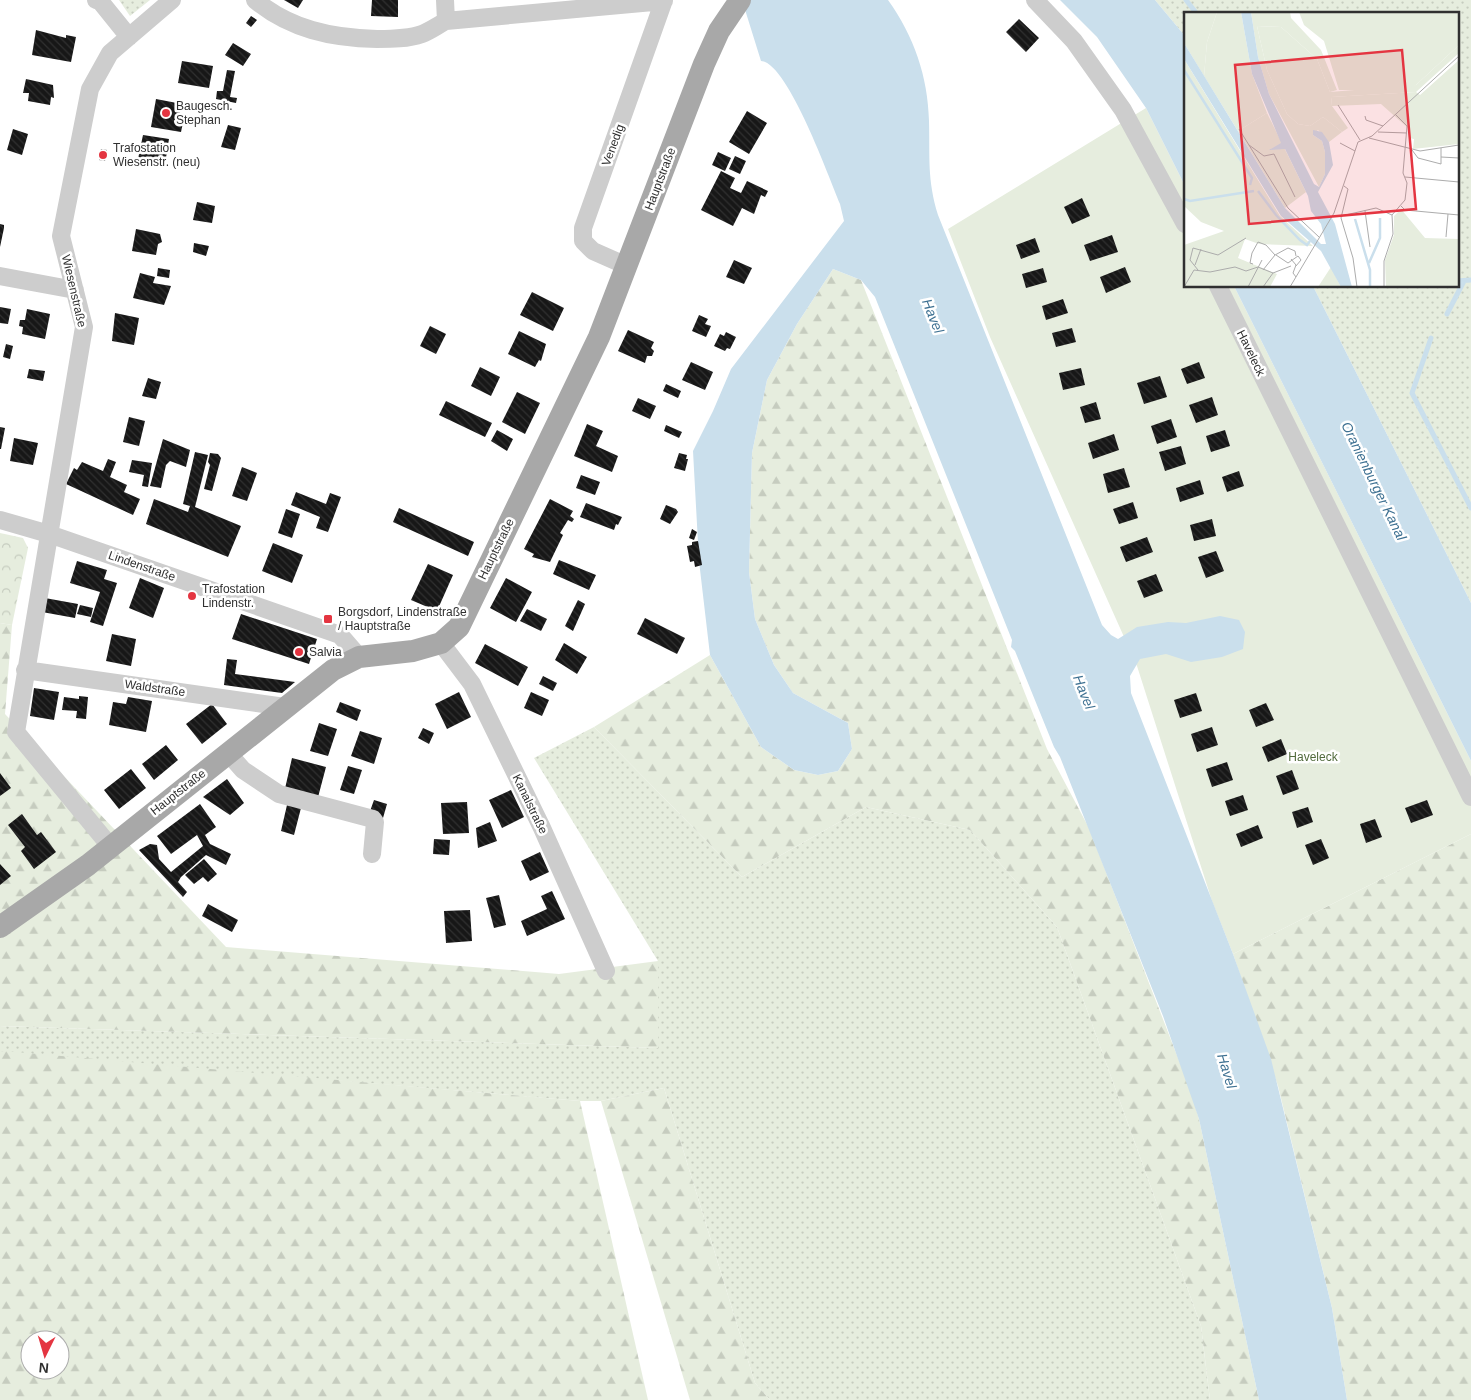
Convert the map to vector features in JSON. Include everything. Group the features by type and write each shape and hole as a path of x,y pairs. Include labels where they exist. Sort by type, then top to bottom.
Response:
{"main road":[{"name":"Hauptstraße","path":"0,928 33,902 88,865 333,670 359,658 413,651 441,643 459,627 595,346 704,64 719,32 740,0"}],"street":[{"path":"96,0 100,1 129,37 172,0"},
{"name":"Venedig","path":"255,0 268,11 316,33 351,38 396,39 422,34 446,21 664,0 583,228 583,241 593,251 627,266"},
{"path":"445,0 446,21"},
{"path":"1035,0 1074,41 1123,110 1184,222"},
{"name":"Wiesenstraße","path":"49,534 84,326 61,236 90,88 110,53 129,37"},
{"path":"0,276 74,290"},
{"name":"Haveleck","path":"1219,288 1471,796"},
{"name":"Lindenstraße","path":"0,520 49,534 340,635 359,658"},
{"path":"49,534 16,732 110,846"},
{"name":"Kanalstraße","path":"441,643 472,684 542,828 606,971"},
{"name":"Waldstraße","path":"25,670 285,707"},
{"path":"228,753 243,770 279,794 373,819 375,822 372,854"}],"green space":[{"path":"119,0 150,0 130,16"},
{"path":"1155,0 1471,0 1471,603 1314,288 1458,288 1458,12 1184,12 1184,35"},
{"name":"Haveleck","path":"1146,108 1184,184 1184,288 1235,288 1471,761 1471,834 1233,954 1212,901 1137,666 990,337 948,229"},
{"path":"833,269 861,280 1047,749 1089,828 1190,1089 1199,1119 1259,1400 1210,1400 1201,1326 1057,927 970,830 866,807 742,877 594,727 710,655 761,747 794,770 818,775 838,771 852,749 848,723 793,693 774,665 755,619 749,572 752,453 767,380 797,324"},
{"path":"0,533 23,538 28,548 12,625 0,623"},
{"path":"0,623 12,625 5,714 226,947 559,974 658,961 658,1048 0,1026"},
{"path":"594,727 742,877 866,807 970,830 1057,927 1201,1326 1210,1400 770,1400 755,1383 664,1088 601,1101 580,1101 0,1052 0,1026 658,1048 658,961 534,758"},
{"path":"1471,834 1471,1400 1347,1400 1332,1308 1278,1086 1233,954"},
{"path":"0,1052 580,1101 648,1400 0,1400"},
{"path":"664,1088 755,1383 770,1400 690,1400 601,1101"}],"water":[{"name":"Havel","path":"742,0 888,0 912,43 926,89 932,190 938,215 1102,625 1111,635 1118,639 1137,627 1168,622 1186,623 1220,616 1239,620 1245,632 1243,649 1222,657 1191,662 1166,654 1140,659 1130,676 1131,693 1233,954 1271,1059 1332,1308 1347,1400 1259,1400 1199,1119 1163,1016 1060,757 1054,747 1015,651 1011,647 1012,640 875,297 861,280 833,269 797,324 767,380 752,453 749,572 755,619 774,665 793,693 848,723 852,749 838,771 818,775 794,770 761,747 710,655 699,561 693,451 731,369 844,221 840,204 827,171 795,100 772,67 761,61"},
{"path":"1060,0 1155,0 1184,35 1184,184 1146,108 1097,37"},
{"name":"Oranienburger Kanal","path":"1235,288 1314,288 1471,603 1471,761"}],"building":[{"path":"284,0 303,0 298,8"},
{"path":"372,0 398,0 398,17 371,16"},
{"path":"251,16 257,20 251,27 246,23"},
{"path":"1019,19 1039,38 1026,52 1006,32"},
{"path":"36,30 66,38 66,35 76,37 71,62 32,55"},
{"path":"233,43 251,54 243,66 225,55"},
{"path":"182,61 213,66 209,88 178,83"},
{"path":"227,70 235,71 230,97 237,98 236,103 216,99 217,91 223,91"},
{"path":"26,79 53,85 54,98 51,97 50,105 28,101 29,93 23,93"},
{"name":"Baugesch. Stephan","path":"156,99 182,104 179,117 184,118 181,132 151,127"},
{"path":"747,111 767,123 749,154 729,142"},
{"path":"228,125 241,128 235,150 221,147"},
{"path":"13,129 28,134 22,155 7,150"},
{"path":"143,135 169,139 165,164 138,159"},
{"name":"Trafostation Wiesenstr. (neu)","path":"101,149 107,150 105,161 99,160"},
{"path":"718,152 731,158 725,171 712,165"},
{"path":"735,156 746,161 740,174 729,169"},
{"path":"721,171 735,178 730,188 741,193 747,181 768,191 765,197 761,195 754,214 742,208 733,226 701,210"},
{"path":"1082,198 1090,216 1072,224 1064,207"},
{"path":"197,202 215,206 212,223 193,220"},
{"path":"0,224 4,225 4,228 0,247"},
{"path":"136,229 160,234 162,242 158,244 156,255 132,251"},
{"path":"1112,235 1118,252 1090,261 1084,245"},
{"path":"1035,238 1040,252 1021,259 1016,245"},
{"path":"194,243 209,246 206,256 193,252"},
{"path":"734,260 752,268 744,284 726,277"},
{"path":"1125,267 1131,282 1106,293 1100,277"},
{"path":"158,268 170,270 169,278 157,276"},
{"path":"1043,268 1047,282 1026,288 1022,274"},
{"path":"140,273 155,277 153,283 171,286 164,305 133,298"},
{"path":"532,292 564,308 553,331 520,315"},
{"path":"1063,299 1068,313 1046,320 1042,306"},
{"path":"0,307 11,309 8,324 0,323"},
{"path":"27,309 50,314 45,339 22,334 23,327 19,326 20,320 25,320"},
{"path":"115,313 139,318 134,345 112,341"},
{"path":"699,315 708,319 705,324 711,326 706,337 692,331"},
{"path":"430,326 446,334 436,354 420,346"},
{"path":"1072,328 1076,342 1056,347 1052,333"},
{"path":"628,330 654,342 651,348 654,351 652,356 647,356 645,363 618,351"},
{"path":"519,331 546,344 541,361 539,360 535,367 508,354"},
{"path":"726,332 736,337 730,349 727,348 725,351 714,346 720,334 724,336"},
{"path":"6,344 13,346 10,359 3,357"},
{"path":"691,362 713,372 705,390 682,380"},
{"path":"1199,362 1205,378 1187,384 1181,369"},
{"path":"480,367 500,377 491,396 471,386"},
{"path":"1081,368 1085,385 1063,390 1059,373"},
{"path":"29,369 45,371 43,381 27,378"},
{"path":"1160,376 1167,397 1144,404 1137,383"},
{"path":"148,378 161,382 156,399 142,396"},
{"path":"666,384 681,391 678,398 663,391"},
{"path":"517,392 540,403 525,434 502,422"},
{"path":"1212,397 1218,415 1196,423 1189,405"},
{"path":"638,398 656,406 650,419 632,411"},
{"path":"446,401 492,423 485,437 439,415"},
{"path":"1096,402 1101,419 1085,423 1080,407"},
{"path":"129,417 145,421 139,446 123,442"},
{"path":"1171,419 1177,437 1157,444 1151,426"},
{"path":"587,424 603,431 596,446 618,456 612,472 574,456"},
{"path":"666,425 682,432 679,438 664,431"},
{"path":"0,427 5,428 1,449 0,449"},
{"path":"497,430 513,439 507,451 491,441"},
{"path":"1225,430 1230,446 1211,452 1206,436"},
{"path":"1114,434 1119,450 1093,459 1088,443"},
{"path":"14,438 38,443 33,465 10,461"},
{"path":"163,439 190,450 186,467 170,461 166,465 161,488 150,486"},
{"path":"1181,446 1186,464 1165,471 1159,452"},
{"path":"195,452 208,455 195,507 241,526 228,557 146,524 154,499 188,512 190,506 183,504"},
{"path":"210,453 218,454 221,458 212,491 204,489 210,465 208,462"},
{"path":"679,453 687,455 685,471 674,468"},
{"path":"108,459 116,462 110,477 127,485 124,492 140,499 133,515 66,484 74,468 77,470 82,462 103,471"},
{"path":"132,460 152,463 148,487 142,486 144,475 129,472"},
{"path":"242,467 257,473 247,501 232,496"},
{"path":"1124,468 1130,487 1108,493 1103,474"},
{"path":"1239,471 1244,486 1227,492 1222,477"},
{"path":"581,475 600,482 595,495 576,488"},
{"path":"1200,480 1204,494 1180,502 1176,488"},
{"path":"296,492 326,504 330,493 341,497 328,532 316,528 320,517 291,505"},
{"path":"550,499 573,511 570,516 574,519 572,522 568,520 560,533 563,535 550,562 532,557 534,554 524,549"},
{"path":"1133,502 1138,518 1119,524 1113,509"},
{"path":"586,503 622,517 614,530 580,517"},
{"path":"666,505 676,509 678,512 670,524 660,519"},
{"path":"399,508 474,542 468,556 393,522"},
{"path":"286,509 300,514 292,538 278,533"},
{"path":"1212,519 1216,536 1194,541 1190,525"},
{"path":"692,529 697,532 694,540 689,538"},
{"path":"1147,537 1153,552 1126,562 1120,547"},
{"path":"698,541 702,565 695,567 694,561 690,562 687,546 692,545 692,542"},
{"path":"273,543 303,555 292,583 262,571"},
{"path":"1216,551 1224,571 1206,578 1198,557"},
{"path":"559,560 596,575 589,590 553,574"},
{"path":"77,561 107,570 104,579 117,583 103,626 90,622 100,592 70,583"},
{"path":"428,564 453,575 437,611 411,600"},
{"path":"1156,574 1163,591 1144,598 1137,581"},
{"path":"140,578 164,588 153,618 129,608"},
{"path":"506,578 532,592 516,622 490,608"},
{"name":"Trafostation Lindenstr.","path":"190,591 197,595 195,600 188,597"},
{"path":"45,598 78,604 75,618 42,612"},
{"path":"578,600 585,604 573,631 565,626"},
{"path":"80,605 93,608 91,617 77,614"},
{"path":"527,609 547,619 541,631 520,621"},
{"path":"241,614 317,639 309,664 232,639"},
{"path":"645,618 685,638 677,654 637,634"},
{"path":"112,634 136,639 131,666 106,661"},
{"path":"564,643 587,657 577,674 555,660"},
{"path":"485,644 528,667 518,686 475,663"},
{"path":"227,659 237,660 235,674 295,682 282,693 224,685"},
{"path":"543,676 557,683 553,691 539,684"},
{"path":"34,688 59,692 54,720 30,716"},
{"path":"459,692 471,717 447,729 435,704"},
{"path":"531,692 549,700 542,716 524,708"},
{"path":"1196,693 1202,711 1180,718 1174,700"},
{"path":"79,696 88,697 86,719 76,718 77,711 62,710 64,697 79,699"},
{"path":"128,697 152,701 146,732 109,725 113,702 126,704"},
{"path":"340,702 361,710 357,721 336,712"},
{"path":"1266,703 1274,720 1256,727 1249,710"},
{"path":"212,704 227,724 202,744 186,724"},
{"path":"319,723 337,729 328,756 310,751"},
{"path":"1212,727 1218,745 1197,752 1191,734"},
{"path":"423,728 434,733 429,744 418,738"},
{"path":"360,731 382,738 374,764 351,756"},
{"path":"1281,739 1287,754 1268,762 1262,747"},
{"path":"166,745 178,760 154,780 142,764"},
{"path":"292,758 326,767 317,801 284,793"},
{"path":"1227,762 1233,780 1212,787 1206,769"},
{"path":"348,766 362,770 354,794 340,790"},
{"path":"131,769 146,788 119,809 104,790"},
{"path":"1292,770 1299,789 1283,795 1276,776"},
{"path":"0,773 11,788 0,796"},
{"path":"227,779 244,803 230,815 203,797"},
{"path":"511,790 524,817 502,828 489,800"},
{"path":"1243,795 1248,810 1230,816 1225,801"},
{"path":"374,800 387,804 383,818 369,814"},
{"path":"1427,800 1433,815 1411,823 1405,808"},
{"path":"467,802 469,833 443,834 441,803"},
{"path":"200,804 216,827 205,835 210,844 231,854 226,865 206,855 181,877 178,882 187,892 183,897 139,850 150,844 157,845 159,859 171,872 203,846 197,835 171,854 157,836"},
{"path":"287,805 301,808 294,835 281,831"},
{"path":"1308,807 1313,822 1297,828 1292,812"},
{"path":"22,814 37,835 41,832 56,852 34,869 21,851 25,847 8,825"},
{"path":"1375,819 1382,837 1366,843 1360,824"},
{"path":"490,822 497,841 478,848 476,828"},
{"path":"1258,825 1263,838 1241,847 1236,834"},
{"path":"434,839 450,840 449,855 433,854"},
{"path":"1321,839 1329,858 1313,865 1305,845"},
{"path":"540,852 549,872 530,881 521,861"},
{"path":"204,859 217,874 208,882 203,877 194,884 185,875"},
{"path":"0,864 11,876 0,885"},
{"path":"552,891 565,919 527,936 521,921 547,909 541,896"},
{"path":"499,895 506,925 494,928 486,898"},
{"path":"208,904 238,920 232,932 202,916"},
{"path":"470,910 472,941 446,943 444,911"}],"waterway":[{"path":"1186,0 1195,12"},
{"path":"1458,281 1471,280"},
{"path":"1447,314 1464,281"},
{"path":"1431,338 1412,393 1471,508"}],"place":[{"name":"Baugesch. Stephan","path":"166,113"},
{"name":"Trafostation Wiesenstr. (neu)","path":"103,155"},
{"name":"Trafostation Lindenstr.","path":"192,596"},
{"name":"Borgsdorf, Lindenstraße / Hauptstraße","path":"328,619"},
{"name":"Salvia","path":"299,652"}]}
